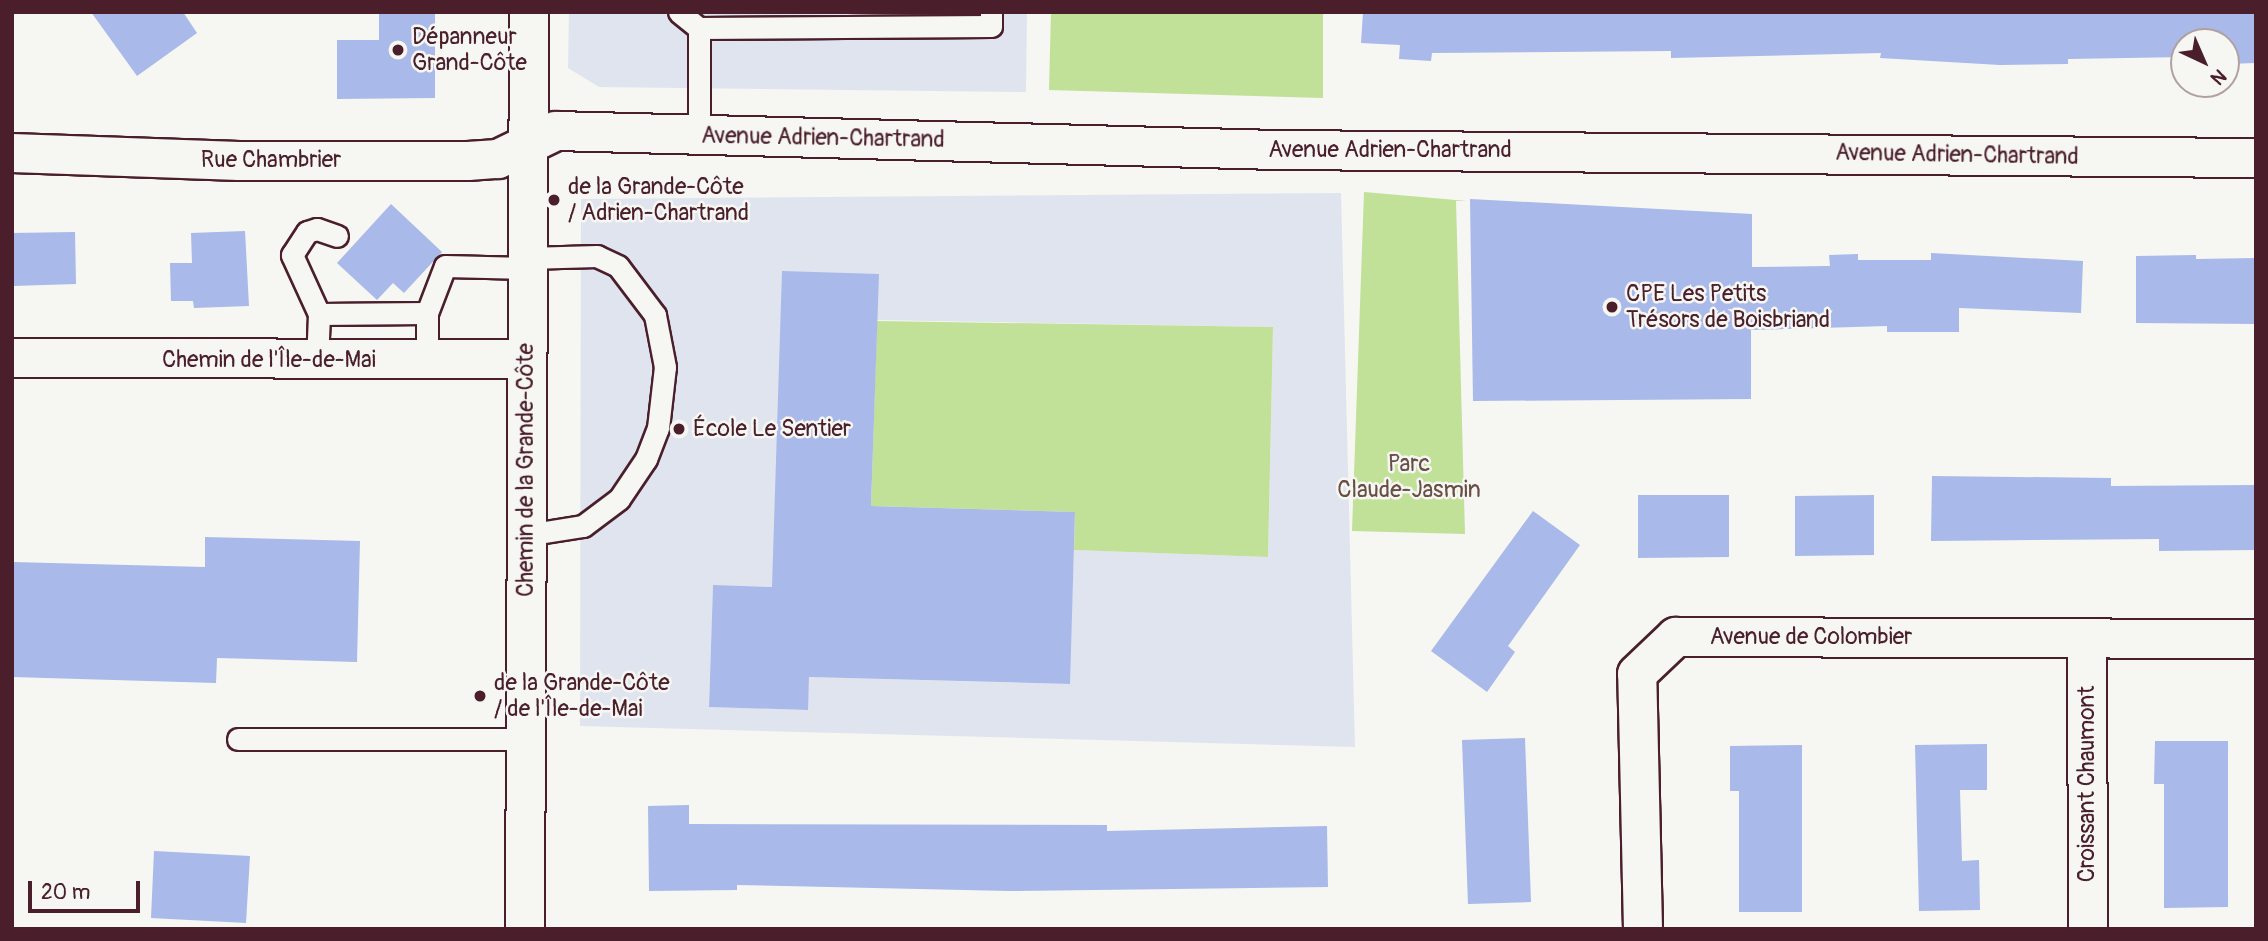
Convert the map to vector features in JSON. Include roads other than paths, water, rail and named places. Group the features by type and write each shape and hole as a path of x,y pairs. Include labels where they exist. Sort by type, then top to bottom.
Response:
{"street":[{"name":"Chemin de la Grande-Côte","path":"526,929 529,12"},
{"name":"Avenue Adrien-Chartrand","path":"527,144 556,131 1279,150 2256,158"},
{"name":"Rue Chambrier","path":"12,153 240,161 468,160 498,159 527,144"},
{"name":"Chemin de l'Île-de-Mai","path":"12,358 317,362 526,359"},
{"name":"Avenue de Colombier","path":"1643,929 1637,674 1676,637 2256,639"},
{"name":"Croissant Chaumont","path":"2087,638 2088,929"}],"lane":[{"path":"679,12 699,28 991,26 991,12"},
{"path":"699,28 699,135"},
{"path":"317,362 319,314 292,255 307,232 317,229 337,236"},
{"path":"426,360 427,313 445,266 527,263 597,256 618,267 655,315 665,367 658,428 646,459 619,499 583,526 526,535"},
{"path":"319,314 427,313"},
{"path":"238,739 525,739"}],"place":[{"name":"Dépanneur Grand-Côte","path":"398,50"},
{"name":"de la Grande-Côte / Adrien-Chartrand","path":"554,200"},
{"name":"CPE Les Petits Trésors de Boisbriand","path":"1612,307"},
{"name":"École Le Sentier","path":"679,429"},
{"name":"de la Grande-Côte / de l'Île-de-Mai","path":"480,696"}],"park label":[{"name":"Parc Claude-Jasmin","path":"1409,477"}]}
